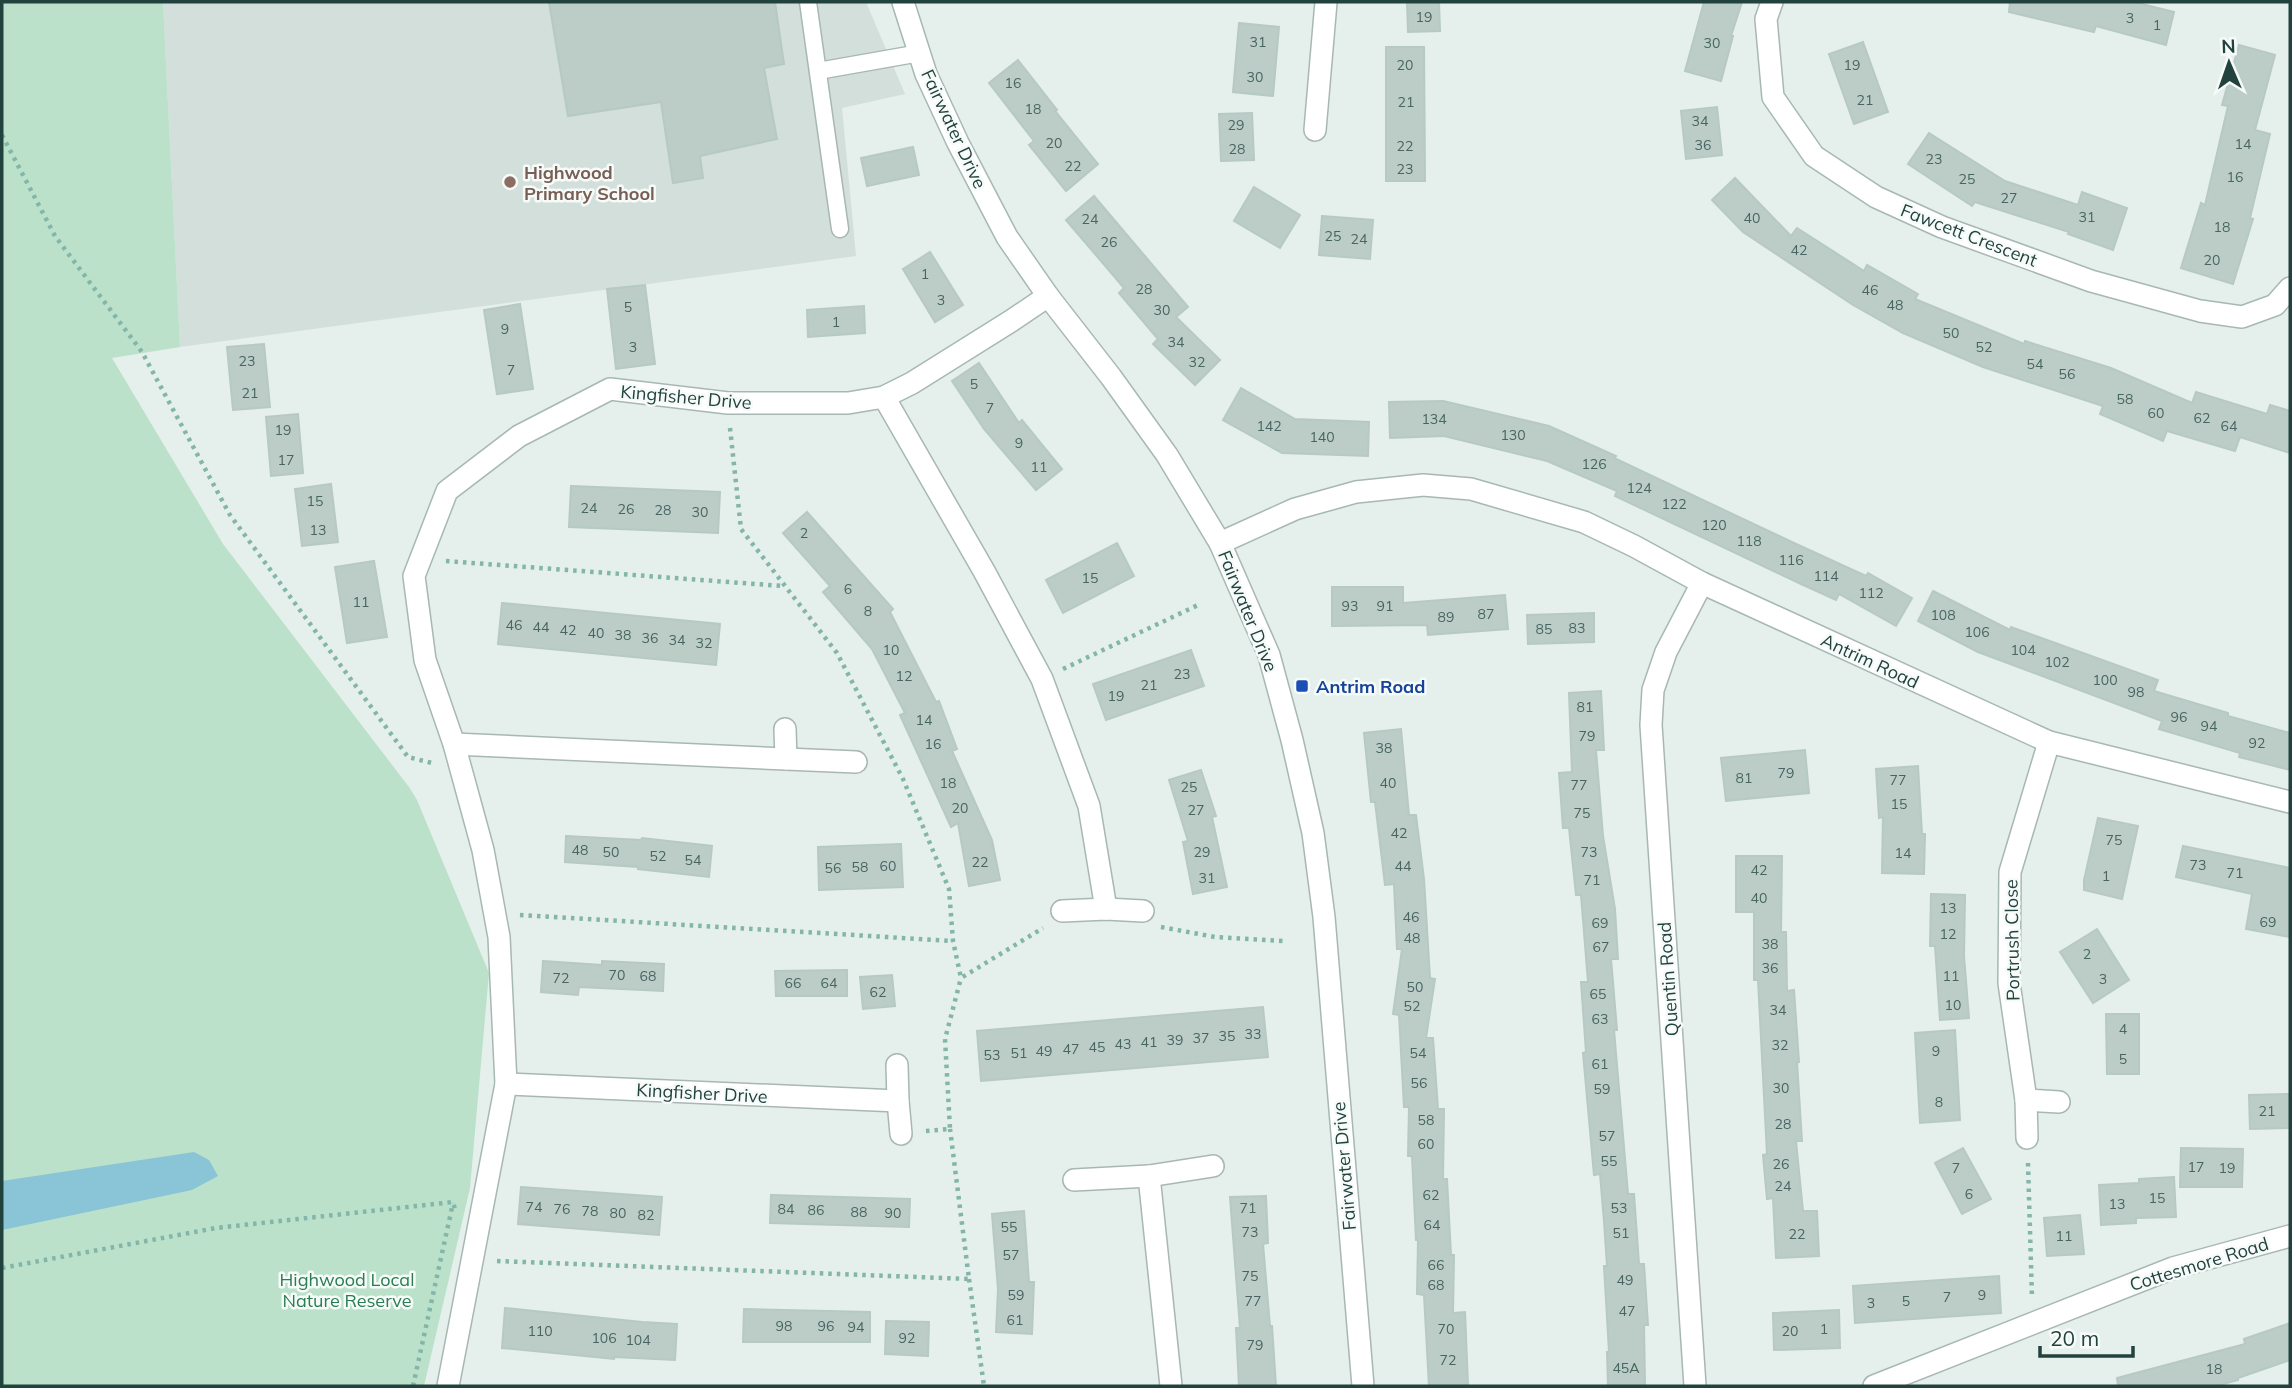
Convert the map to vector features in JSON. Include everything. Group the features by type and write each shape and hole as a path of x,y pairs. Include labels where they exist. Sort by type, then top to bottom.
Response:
{"street":[{"name":"Fairwater Drive","path":"903,2 926,74 1001,225 1048,296 1167,455 1220,543 1269,655 1313,833 1324,917 1363,1386"},
{"path":"1315,130 1326,2"},
{"name":"Fawcett Crescent","path":"1772,2 1766,19 1773,97 1814,156 1876,197 1942,227 2091,281 2200,311 2242,317 2275,305 2290,288"},
{"name":"Kingfisher Drive","path":"448,1386 506,1084 499,937 495,913 483,850 454,744 425,660 414,576 447,491 519,436 610,389 728,403 848,403 884,397 912,383 1048,296"},
{"path":"884,397 984,571 1042,679 1089,806 1106,909"},
{"name":"Antrim Road","path":"1220,543 1295,509 1356,492 1423,485 1471,489 1584,522 1702,583 2049,742 2290,802"},
{"name":"Quentin Road","path":"1695,1386 1651,725 1653,690 1662,664 1702,583"},
{"path":"785,729 786,759"},
{"name":"Portrush Close","path":"2027,1138 2026,1100 2009,983 2010,872 2049,742"},
{"path":"454,744 856,762"},
{"path":"1062,911 1143,911"},
{"path":"897,1065 901,1134"},
{"name":"Kingfisher Drive","path":"506,1084 898,1101"},
{"path":"2026,1100 2059,1102"},
{"path":"1074,1180 1149,1177 1213,1166"},
{"path":"1149,1177 1171,1386"},
{"name":"Cottesmore Road","path":"1874,1386 2173,1268 2290,1236"}],"lane":[{"path":"808,2 840,229"},
{"path":"818,71 920,53"}],"path":[{"path":"2,135 55,236 142,352 230,515 408,757 461,772"},
{"path":"728,403 741,529 837,653 903,779 949,889 953,941 961,978 945,1039 950,1129 984,1386"},
{"path":"420,559 783,586"},
{"path":"1042,679 1198,605"},
{"path":"961,978 1043,928 1062,911"},
{"path":"1143,911 1155,926 1215,937 1284,941"},
{"path":"495,913 953,941"},
{"path":"901,1134 950,1129"},
{"path":"2027,1138 2033,1323"},
{"path":"453,1202 457,1214"},
{"path":"2,1268 216,1228 453,1202"},
{"path":"413,1386 453,1202"},
{"path":"473,1260 969,1279"}],"shaded area":[{"name":"Highwood Primary School","path":"163,2 866,2 905,94 842,108 856,256 180,347"}],"green space":[{"name":"Highwood Local Nature Reserve","path":"2,2 163,2 180,347 112,358 223,544 417,800 489,973 470,1188 424,1386 2,1386"}],"water":[{"path":"194,1152 209,1160 218,1176 192,1190 2,1230 2,1181"}],"building":[{"path":"549,2 775,2 784,64 764,68 777,139 700,156 703,178 673,183 661,102 568,116"},
{"path":"1407,2 1439,2 1440,31 1408,32"},
{"path":"1704,2 1742,2 1721,81 1685,71"},
{"path":"2010,2 2134,2 2174,12 2166,45 2096,26 2094,32 2009,12"},
{"path":"1239,23 1279,27 1273,96 1233,92"},
{"path":"1863,42 1888,112 1854,124 1829,54"},
{"path":"2239,45 2275,55 2255,130 2270,134 2250,218 2253,219 2233,284 2181,268 2201,203 2205,205 2228,106 2222,105"},
{"path":"1386,47 1424,47 1425,181 1386,181"},
{"path":"1018,60 1098,164 1066,191 1029,145 1034,141 989,83"},
{"path":"1717,107 1722,155 1686,159 1681,111"},
{"path":"1252,113 1254,160 1221,161 1219,114"},
{"path":"1929,133 2005,181 2078,205 2082,192 2127,208 2113,250 2068,234 2069,232 1975,202 1972,206 1908,164"},
{"path":"913,147 919,175 867,186 861,158"},
{"path":"1735,178 1791,236 1797,228 1864,271 1867,265 1918,294 1915,299 2024,344 2025,341 2111,368 2192,403 2196,392 2267,414 2270,405 2290,411 2290,453 2240,437 2235,451 2167,431 2163,441 2100,414 2103,406 1983,367 1903,333 1853,305 1743,232 1712,200"},
{"path":"1254,187 1300,215 1280,248 1234,221"},
{"path":"1094,196 1188,307 1176,317 1220,360 1195,385 1153,344 1158,339 1119,293 1124,288 1066,220"},
{"path":"1322,216 1373,220 1370,259 1319,255"},
{"path":"930,252 963,305 935,322 903,269"},
{"path":"645,285 655,364 616,369 607,289"},
{"path":"520,304 533,389 497,394 484,310"},
{"path":"864,306 865,333 808,337 807,310"},
{"path":"264,344 270,407 233,410 227,347"},
{"path":"979,363 1019,423 1022,420 1062,469 1036,490 984,429 952,381"},
{"path":"1241,388 1295,419 1369,422 1368,456 1282,453 1223,420"},
{"path":"1443,401 1549,426 1794,543 1866,576 1868,573 1912,598 1896,626 1839,594 1836,600 1615,496 1617,491 1547,461 1444,436 1390,438 1389,402"},
{"path":"298,414 303,473 271,476 266,417"},
{"path":"331,484 338,542 302,546 295,489"},
{"path":"571,486 720,492 718,533 569,527"},
{"path":"807,512 893,609 890,612 936,702 939,701 957,749 952,751 992,840 1000,880 969,886 958,823 951,827 900,715 905,713 872,649 823,592 830,586 783,533"},
{"path":"1117,543 1134,576 1063,613 1046,580"},
{"path":"374,561 387,637 347,643 335,567"},
{"path":"1332,587 1403,587 1403,603 1505,595 1508,629 1428,635 1427,625 1332,626"},
{"path":"1933,591 2010,630 2011,627 2158,680 2154,691 2290,733 2290,770 2239,757 2240,753 2159,729 2162,721 1978,652 1918,621"},
{"path":"502,603 720,624 716,665 498,644"},
{"path":"1594,613 1594,642 1528,644 1527,615"},
{"path":"1191,650 1204,686 1106,720 1093,684"},
{"path":"1601,691 1604,750 1596,750 1603,836 1615,909 1618,959 1611,959 1617,1030 1614,1030 1628,1194 1634,1194 1639,1264 1644,1264 1648,1325 1644,1325 1645,1386 1608,1386 1604,1221 1600,1174 1594,1175 1583,1053 1586,1052 1581,982 1588,982 1581,895 1576,895 1569,828 1563,828 1559,773 1572,772 1569,693"},
{"path":"1401,729 1409,815 1416,815 1424,879 1430,978 1435,979 1426,1038 1433,1038 1438,1109 1444,1109 1443,1179 1447,1179 1451,1255 1454,1255 1453,1313 1465,1312 1468,1386 1429,1386 1424,1295 1417,1294 1418,1240 1412,1156 1408,1156 1409,1107 1404,1107 1399,1015 1393,1014 1402,949 1397,949 1394,884 1385,885 1375,802 1371,802 1364,733"},
{"path":"1805,750 1809,793 1726,801 1721,758"},
{"path":"1918,766 1922,834 1925,834 1924,874 1882,873 1883,817 1879,818 1876,769"},
{"path":"1201,770 1216,816 1212,817 1227,887 1193,894 1183,842 1188,841 1169,780"},
{"path":"2098,818 2138,826 2122,899 2084,890"},
{"path":"566,836 642,838 712,846 709,877 638,867 565,862"},
{"path":"901,844 903,887 819,890 818,847"},
{"path":"2183,846 2290,868 2290,937 2246,929 2252,894 2176,877"},
{"path":"1736,856 1782,856 1781,932 1786,932 1787,991 1794,990 1799,1062 1802,1141 1796,1141 1803,1211 1817,1211 1819,1256 1776,1258 1773,1198 1767,1199 1763,1155 1767,1154 1758,980 1754,980 1754,912 1736,912"},
{"path":"1931,894 1965,895 1964,956 1969,1018 1940,1020 1935,946 1930,946"},
{"path":"2097,929 2129,980 2093,1003 2060,952"},
{"path":"543,961 602,965 602,961 664,964 663,991 579,987 578,995 541,992"},
{"path":"847,970 847,996 776,996 775,971"},
{"path":"892,975 895,1006 863,1009 860,977"},
{"path":"1263,1007 1268,1057 981,1081 977,1031"},
{"path":"2106,1014 2139,1014 2139,1074 2107,1074"},
{"path":"1955,1030 1960,1120 1920,1123 1915,1033"},
{"path":"2290,1094 2290,1128 2250,1129 2249,1095"},
{"path":"1963,1148 1991,1199 1962,1214 1935,1163"},
{"path":"2181,1148 2243,1149 2242,1187 2180,1187"},
{"path":"2174,1177 2176,1217 2136,1218 2136,1223 2101,1225 2099,1185 2139,1183 2139,1179"},
{"path":"521,1187 662,1197 659,1235 518,1224"},
{"path":"771,1195 910,1199 909,1227 770,1223"},
{"path":"1266,1196 1268,1243 1263,1244 1276,1386 1239,1386 1236,1328 1240,1328 1230,1197"},
{"path":"1024,1211 1029,1282 1034,1282 1032,1334 996,1332 998,1289 992,1214"},
{"path":"2080,1215 2084,1254 2047,1256 2044,1218"},
{"path":"1999,1276 2001,1313 1855,1323 1853,1286"},
{"path":"505,1308 677,1324 675,1360 614,1359 502,1348"},
{"path":"744,1309 870,1312 870,1342 743,1342"},
{"path":"1839,1310 1840,1348 1774,1350 1773,1313"},
{"path":"886,1321 929,1322 928,1356 885,1354"},
{"path":"2290,1323 2290,1360 2238,1380 2216,1386 2118,1386 2117,1378 2245,1344 2244,1339"}],"place":[{"name":"Highwood Primary School","path":"510,182"},
{"name":"Antrim Road","path":"1302,686"}]}
